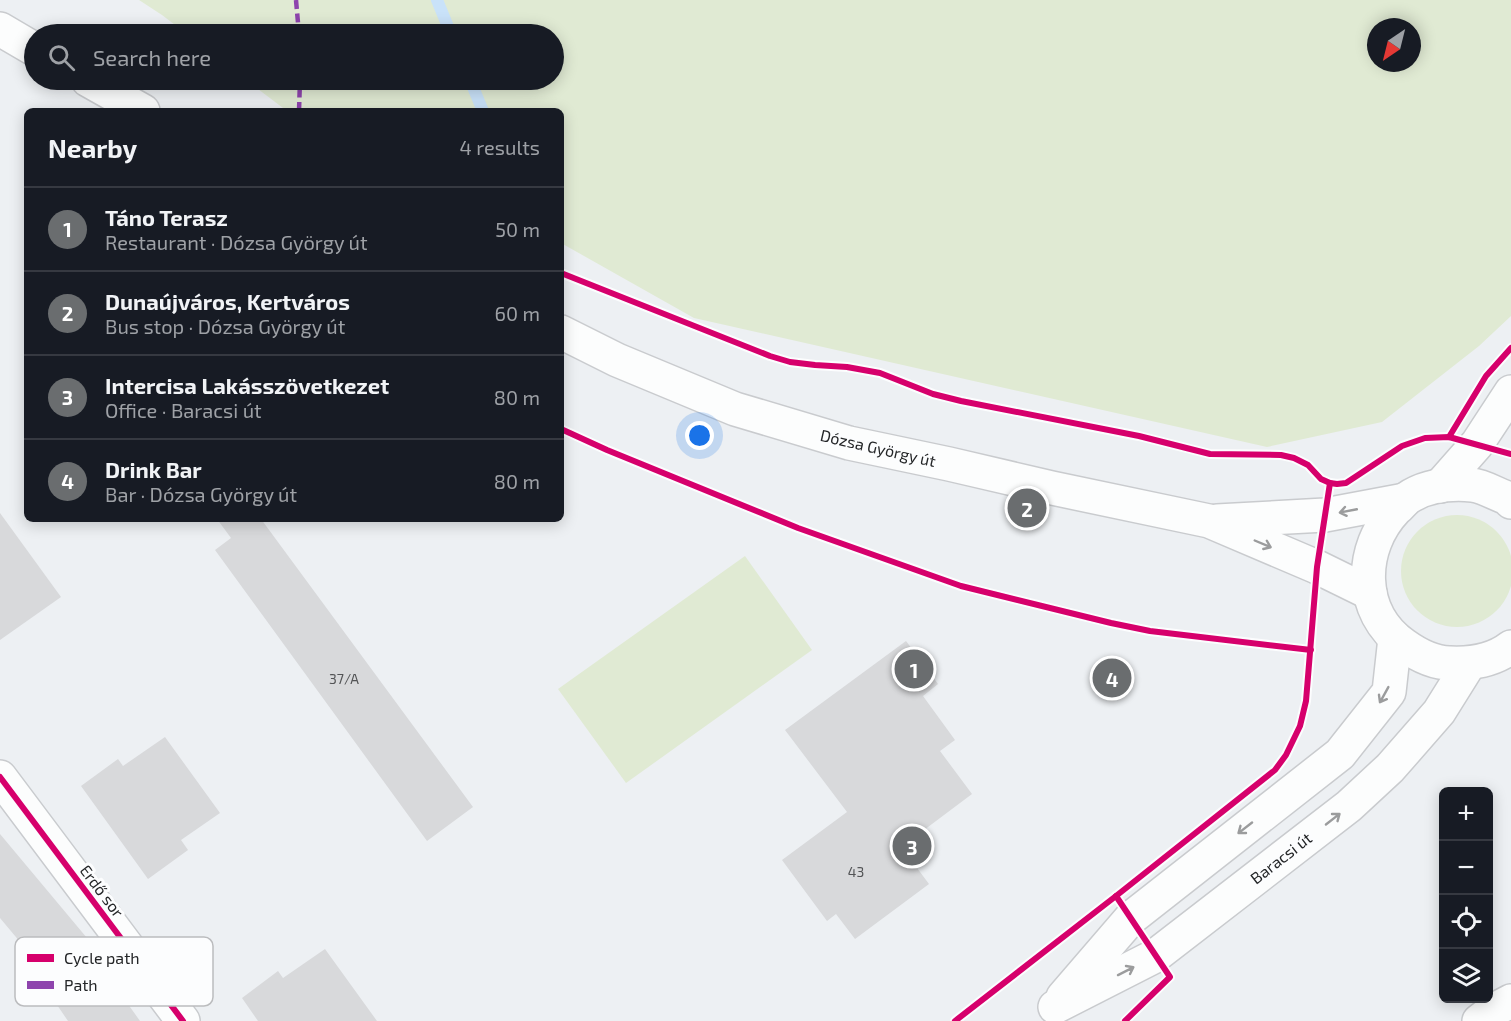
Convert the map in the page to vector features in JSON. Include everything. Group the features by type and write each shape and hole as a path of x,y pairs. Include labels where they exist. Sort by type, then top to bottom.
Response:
{"street":[{"path":"0,29 24,43"},
{"path":"106,90 138,108"},
{"name":"Dózsa György út","path":"564,334 617,360 735,410 849,443 1209,521 1317,567 1370,593"},
{"path":"1440,486 1478,444 1511,392"},
{"path":"1510,491 1474,485 1440,486 1421,491 1405,500 1386,520 1374,542 1368,568 1370,593 1380,618 1395,638 1416,654 1442,663 1468,664 1488,660 1511,647"},
{"name":"Dózsa György út","path":"1209,521 1325,515 1405,500"},
{"name":"Baracsi út","path":"1046,1014 1131,918 1340,754 1389,692 1395,638"},
{"name":"Baracsi út","path":"1046,1014 1155,956 1349,806 1390,768 1439,712 1468,664"},
{"name":"Erdő sor","path":"0,777 120,937"},
{"path":"1479,1021 1511,1001"},
{"name":"Erdő sor","path":"172,1006 183,1021"}],"green space":[{"path":"139,0 1511,0 1511,316 1479,346 1382,422 1267,447 694,318 564,245 564,108 283,108 259,90 564,90 564,24 174,24"},
{"path":"1457,515 1478,519 1497,531 1509,550 1512,560 1512,582 1509,592 1497,611 1478,623 1457,627 1436,623 1417,611 1405,592 1401,571 1405,550 1417,531 1436,519"},
{"path":"745,556 812,650 626,783 558,689"}],"building":[{"path":"0,513 61,597 0,640"},
{"path":"219,522 263,522 473,807 427,841 215,550 231,538"},
{"path":"906,641 938,684 923,696 955,740 940,751 972,794 916,836 926,849 911,860 929,884 855,939 836,914 827,921 782,860 847,812 785,730"},
{"path":"165,737 220,813 181,840 188,850 148,879 81,786 118,759 123,766"},
{"path":"0,834 86,937 16,937 0,918"},
{"path":"325,949 377,1021 258,1021 242,998 278,971 283,978"},
{"path":"58,1006 129,1006 140,1021 68,1021"}],"waterway":[{"path":"437,0 447,24"},
{"path":"474,90 482,108"}],"marked path":[{"path":"296,0 298,24"},
{"path":"299,108 300,90"}],"cycle path":[{"path":"564,274 790,362 847,367 880,373 933,394 961,401 1139,436 1210,454 1281,455 1308,465 1321,479 1330,483 1346,483 1402,446 1425,438 1449,437 1511,454"},
{"path":"1449,437 1486,376 1511,348"},
{"path":"564,430 798,528 961,586 1150,631 1311,650"},
{"path":"955,1021 1275,770 1286,755 1300,726 1306,701 1317,567 1330,483"},
{"path":"0,777 120,937"},
{"path":"1116,896 1170,977 1125,1021"},
{"path":"172,1006 183,1021"}],"place":[{"name":"Dunaújváros, Kertváros","path":"1027,508"},
{"name":"Táno Terasz","path":"914,669"},
{"name":"Drink Bar","path":"1112,678"},
{"name":"Intercisa Lakásszövetkezet","path":"912,846"}]}
